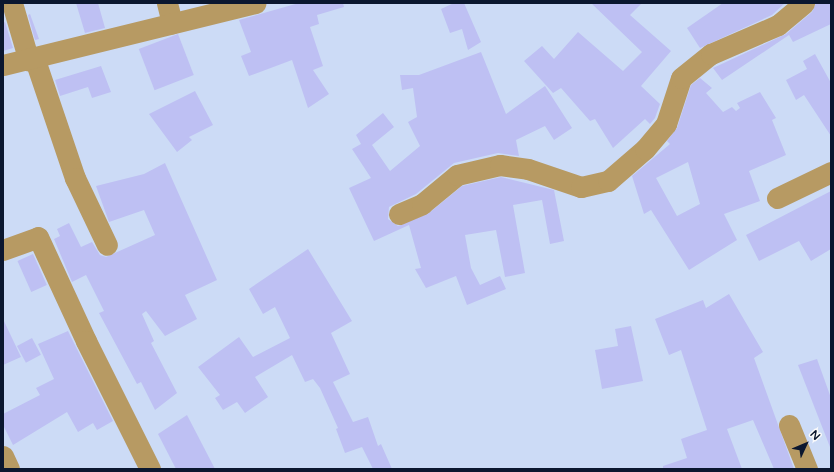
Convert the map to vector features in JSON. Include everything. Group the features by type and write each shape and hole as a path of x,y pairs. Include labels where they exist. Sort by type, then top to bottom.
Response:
{"street":[{"path":"12,3 75,178 107,245"},
{"path":"400,214 422,204 457,175 500,165 528,169 581,187 608,181 645,149 666,124 681,78 711,54 778,25 804,3"},
{"path":"3,65 32,61 169,13 244,4"},
{"path":"777,198 831,172"},
{"path":"3,250 38,236 86,341 150,469"},
{"path":"789,425 807,469"},
{"path":"3,456 9,469"}],"building":[{"path":"76,3 98,3 105,28 85,33"},
{"path":"299,3 343,3 344,7 317,15 319,24 310,27 323,66 313,70 329,94 308,108 292,60 249,76 241,56 251,52 239,20"},
{"path":"454,3 464,3 481,42 468,50 462,29 450,33 441,9"},
{"path":"591,3 642,3 630,15 671,51 641,86 660,104 655,118 650,124 645,119 613,148 595,119 590,121 561,88 553,93 524,61 542,46 554,59 578,32 623,71 642,52"},
{"path":"723,3 785,3 772,15 700,48 687,28"},
{"path":"816,3 831,3 831,24 793,42 789,35 722,80 713,68 786,34 812,12"},
{"path":"30,14 39,39 35,40 28,15"},
{"path":"5,22 13,48 3,51 3,23"},
{"path":"178,34 194,75 155,90 139,49"},
{"path":"481,52 506,114 545,86 572,128 554,140 545,126 516,140 519,156 498,153 454,163 416,194 389,207 388,219 398,226 429,213 462,186 501,177 554,190 564,241 550,244 542,200 513,205 525,273 505,277 496,230 465,235 471,268 480,285 500,276 506,289 467,305 456,276 426,288 415,269 421,268 409,225 374,241 349,188 371,178 352,149 361,144 356,135 383,113 394,127 372,145 390,171 420,146 408,122 417,117 413,88 402,90 400,75 419,75"},
{"path":"815,54 831,83 831,136 804,95 796,100 786,80 807,69 803,61"},
{"path":"101,66 111,92 92,98 88,87 60,96 55,80"},
{"path":"700,78 712,88 706,93 723,112 732,107 736,111 740,108 737,103 760,92 776,118 772,120 786,155 749,171 760,201 724,214 737,240 689,270 651,210 644,214 632,176 670,144 667,141 677,128 691,85","holes":["688,162 700,204 677,216 656,178"]},
{"path":"195,91 213,125 189,137 192,140 177,152 149,114"},
{"path":"165,163 217,280 185,295 197,319 165,336 146,311 142,314 154,341 151,343 177,393 155,410 141,382 137,384 99,313 104,311 86,275 72,282 54,239 60,236 57,229 69,223 81,247 92,242 100,255 106,257 155,235 144,210 109,222 96,186 144,174"},
{"path":"831,191 831,249 811,261 799,241 759,261 746,235"},
{"path":"308,249 352,321 331,333 350,374 333,382 353,422 368,417 378,446 381,444 392,469 373,469 362,447 345,453 336,429 338,428 320,388 313,379 305,382 292,355 255,377 268,397 245,413 237,402 223,410 215,398 220,395 198,367 239,337 253,357 290,338 275,307 263,314 249,289"},
{"path":"33,254 47,285 31,292 17,261"},
{"path":"729,294 763,352 754,358 794,469 774,469 753,420 727,429 742,469 663,469 663,466 687,458 681,439 707,430 681,350 669,355 655,319 703,300 706,308"},
{"path":"3,319 21,357 3,365"},
{"path":"631,326 643,381 602,389 595,350 618,346 615,329"},
{"path":"68,331 113,421 97,430 93,423 78,432 67,412 13,445 3,425 3,414 40,395 36,388 54,379 38,344"},
{"path":"32,338 41,355 26,363 17,346"},
{"path":"817,359 831,398 830,447 798,365"},
{"path":"187,415 215,469 176,469 158,434"}]}
